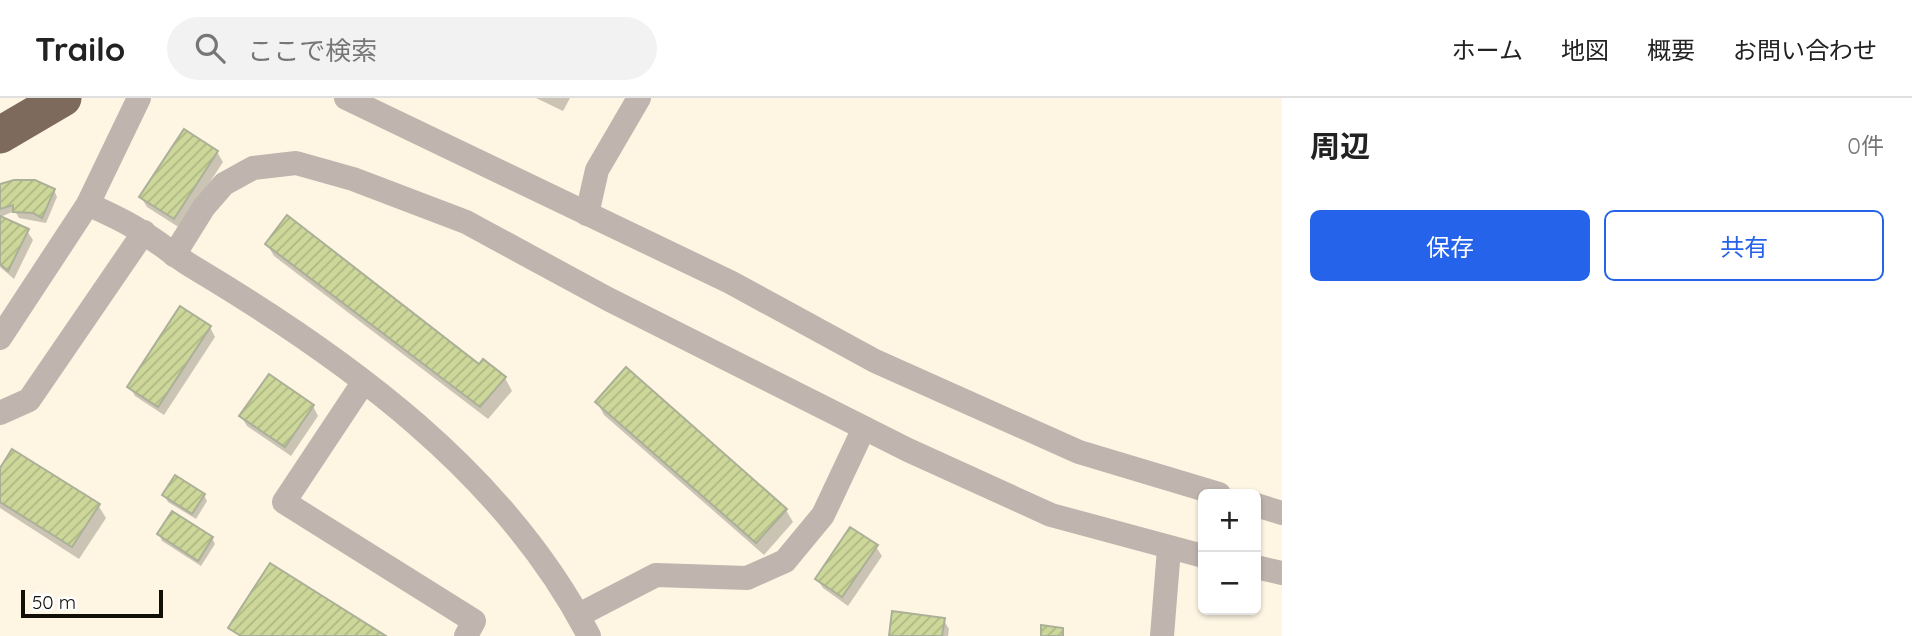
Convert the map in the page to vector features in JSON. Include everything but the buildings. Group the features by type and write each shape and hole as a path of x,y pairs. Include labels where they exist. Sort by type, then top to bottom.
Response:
{"highway":[{"path":"0,135 63,98"}],"street":[{"path":"0,338 88,204 139,98"},
{"path":"346,98 730,282 875,361 1079,452 1202,489"},
{"path":"587,214 597,170 639,98"},
{"path":"174,255 204,207 224,184 253,168 296,163 353,179 466,222 864,428 1051,515 1198,555"},
{"path":"88,204 144,232 174,255 292,328 395,406 500,504 568,595 584,626 656,575 747,578 785,561 823,514 864,428"},
{"path":"0,413 29,400 144,232"},
{"path":"363,383 284,502 474,621 466,636"},
{"path":"1261,507 1282,513"},
{"path":"1162,636 1170,549"},
{"path":"1261,568 1282,573"}]}
